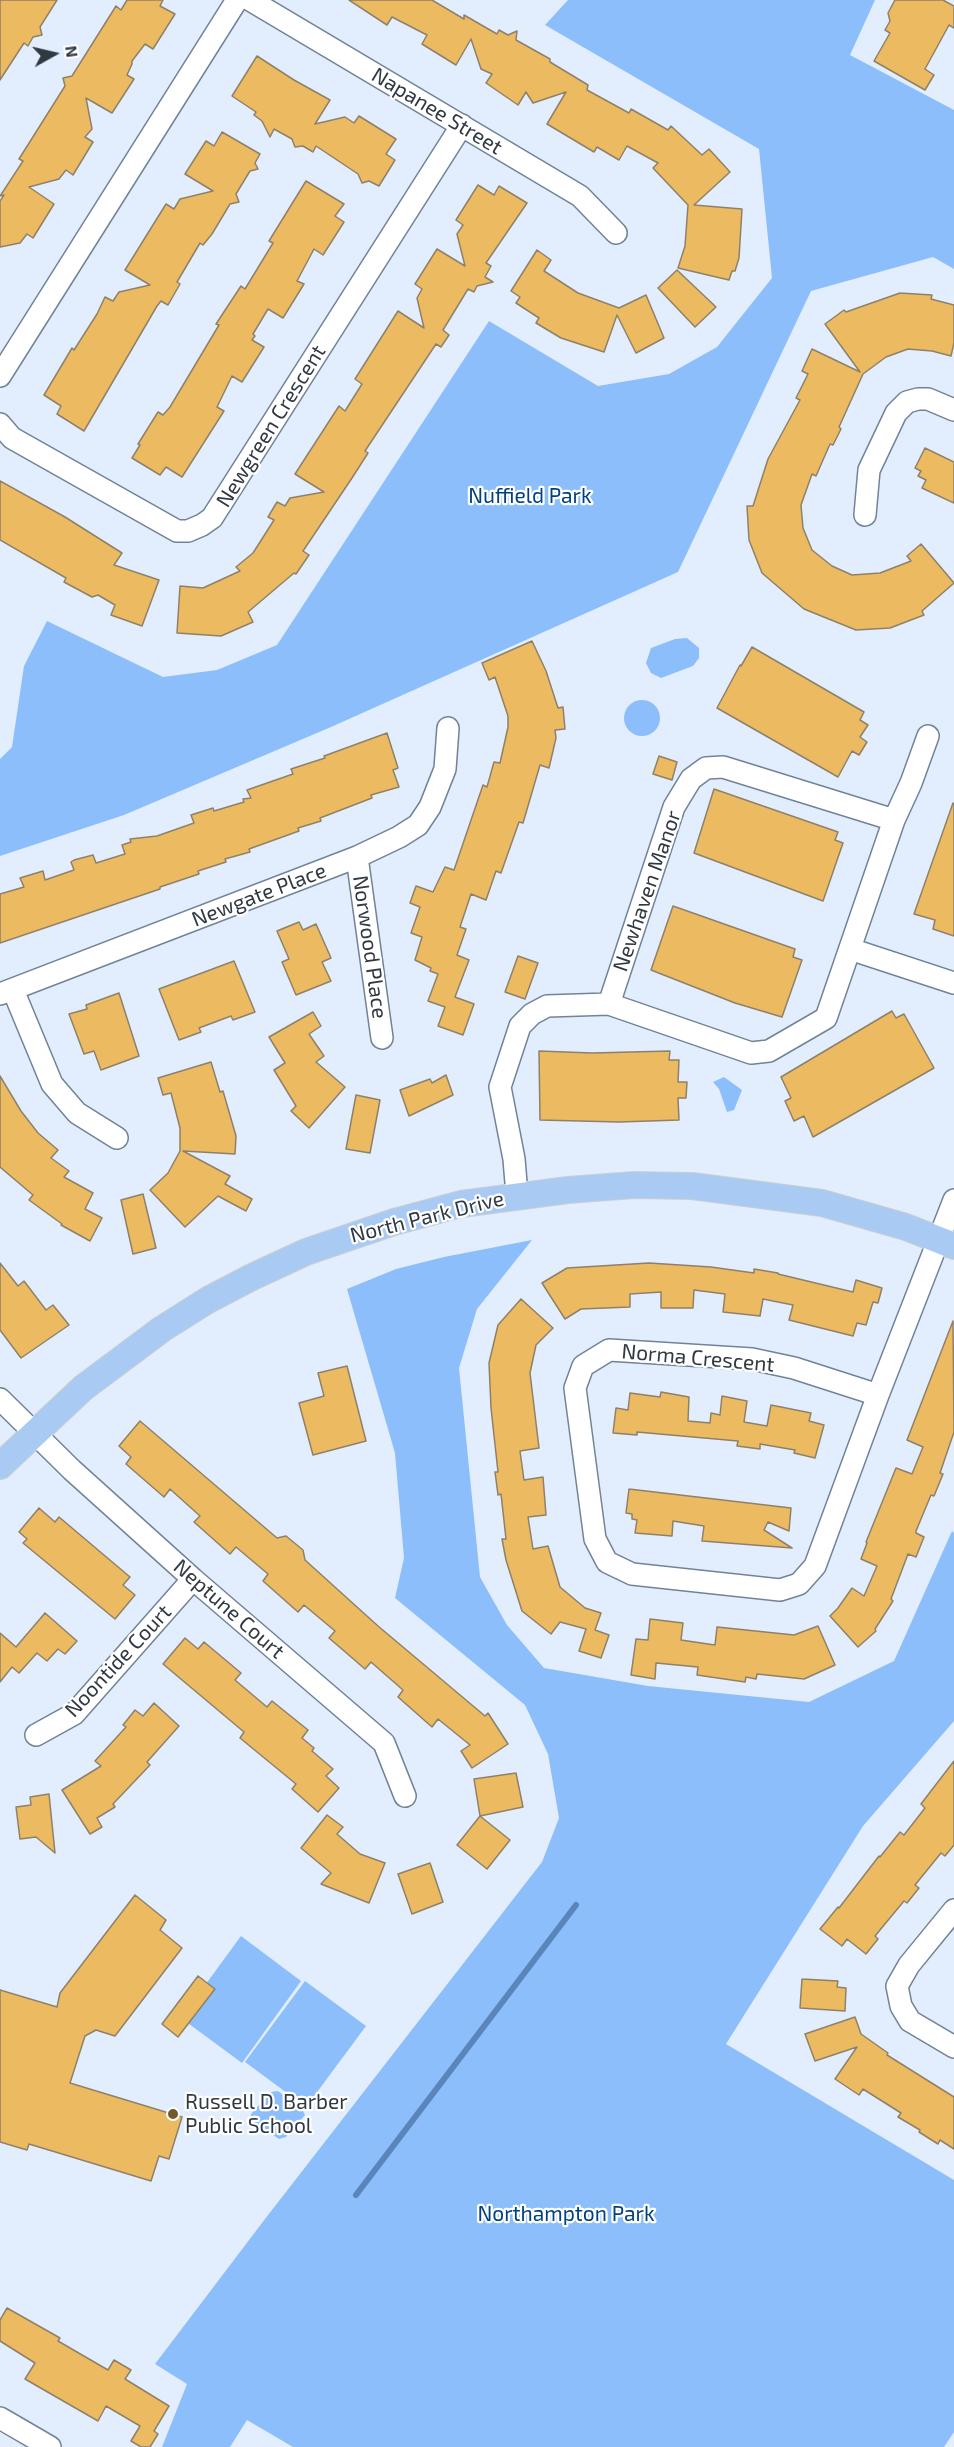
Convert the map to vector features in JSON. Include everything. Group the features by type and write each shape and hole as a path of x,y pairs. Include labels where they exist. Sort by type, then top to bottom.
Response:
{"main road":[{"name":"North Park Drive","path":"0,1466 83,1388 154,1335 208,1300 316,1248 394,1222 461,1204 517,1195 634,1185 692,1186 822,1203 906,1227 946,1243"}],"street":[{"path":"0,376 237,0"},
{"name":"Napanee Street","path":"250,0 580,196 616,233"},
{"name":"Newgreen Crescent","path":"0,424 12,438 177,531 188,531 202,525 212,518 462,125"},
{"path":"865,515 869,470 896,413 907,402 918,399 928,399 954,410"},
{"name":"Newgate Place","path":"7,992 357,856 399,837 418,825 430,807 445,770 448,728"},
{"path":"517,1195 514,1159 500,1087 520,1026 532,1014 548,1006 609,1004 751,1053 769,1051 826,1018 894,820 911,783 928,736"},
{"name":"Newhaven Manor","path":"609,1004 674,807 691,778 706,768 723,767 894,820"},
{"name":"Norwood Place","path":"357,856 382,1038"},
{"path":"850,950 954,983"},
{"path":"7,992 52,1084 77,1113 117,1138"},
{"name":"Norma Crescent","path":"878,1395 794,1368 752,1359 609,1350 583,1366 575,1388 595,1539 607,1562 632,1574 780,1590 799,1584 815,1566 878,1395 946,1243 954,1200"},
{"name":"Neptune Court","path":"0,1399 72,1470 193,1579 384,1743 405,1796"},
{"name":"Noontide Court","path":"36,1736 74,1714 193,1579"},
{"path":"954,1910 909,1965 897,1986 901,2006 910,2021 954,2047"},
{"path":"0,2418 41,2445"}],"green space":[{"name":"Nuffield Park","path":"568,0 875,0 850,55 954,110 954,269 933,257 811,291 678,572 331,727 124,815 0,856 0,759 12,747 24,666 47,621 163,677 217,670 277,645 489,321 598,386 669,374 717,347 772,278 759,149 545,25"},
{"path":"687,638 699,648 699,658 693,666 661,678 651,673 646,663 651,648 675,639"},
{"path":"642,700 655,705 660,718 655,731 642,736 629,731 624,718 629,705"},
{"path":"724,1077 742,1090 734,1110 727,1112 719,1089 713,1082"},
{"name":"Northampton Park","path":"532,1240 477,1309 459,1368 480,1577 507,1625 544,1668 648,1686 809,1702 894,1661 952,1531 954,1533 954,1721 863,1826 726,2044 954,2180 954,2432 944,2447 293,2447 247,2420 230,2447 162,2447 187,2384 155,2364 542,1862 559,1818 548,1754 525,1705 395,1598 404,1558 395,1453 347,1289 396,1269"},
{"path":"241,1936 301,1981 242,2063 181,2018"},
{"path":"305,1981 366,2026 306,2107 245,2062"},
{"path":"278,2091 302,2109 305,2115 286,2137 279,2139 251,2120 251,2114 271,2092"}],"building":[{"path":"0,0 57,0 40,27 42,35 33,37 28,46 24,43 0,80"},
{"path":"127,0 163,0 160,6 175,14 153,49 145,44 132,61 127,75 134,79 112,113 86,98 92,129 85,137 93,142 73,175 66,170 59,179 29,187 54,204 33,238 27,234 20,243 0,247 0,201 4,195 0,196 23,161 19,159 65,86 63,78 72,76 116,6 121,10"},
{"path":"349,0 432,0 464,19 464,15 497,34 499,30 508,35 517,31 516,40 550,59 550,62 588,85 587,90 629,113 631,109 668,130 671,126 702,155 709,149 730,172 694,205 742,209 739,258 729,280 678,268 685,246 688,205 653,168 658,163 627,146 619,160 597,147 594,152 547,124 566,92 533,103 526,92 518,105 486,83 492,74 481,69 471,39 456,65 422,44 427,35 392,17 387,25"},
{"path":"895,0 943,0 954,6 954,28 949,25 925,69 934,75 925,90 874,61 890,33 885,30 890,21 888,13"},
{"path":"257,56 330,100 315,124 345,117 354,123 359,116 396,139 386,154 395,160 379,186 369,181 362,183 358,174 316,146 313,152 303,146 295,147 292,139 274,129 270,137 262,121 254,115 256,112 232,96"},
{"path":"222,132 260,154 255,163 258,169 250,171 236,194 239,202 230,204 212,234 203,245 200,243 177,282 180,284 168,305 161,301 157,306 84,431 57,414 61,406 44,395 72,348 74,350 97,314 105,297 113,301 119,292 150,285 125,270 166,204 174,209 180,199 213,191 185,174 206,141 214,146"},
{"path":"306,181 344,204 335,216 344,222 323,255 314,249 297,281 304,284 283,318 268,309 253,334 255,336 252,340 264,347 242,382 232,376 217,407 224,411 182,477 166,467 160,475 132,458 140,445 138,444 158,412 163,415 170,407 219,325 216,324 241,286 245,289 273,243 269,241"},
{"path":"478,185 494,195 499,186 527,203 486,263 491,266 485,277 493,282 477,286 474,292 468,289 443,330 449,335 441,347 436,344 365,451 368,453 303,551 309,555 296,574 294,573 248,612 253,622 221,636 177,633 180,586 203,588 240,571 236,567 253,553 274,520 268,517 277,502 285,506 290,498 324,492 295,474 339,406 345,411 362,384 355,379 398,311 424,328 417,298 422,289 415,284 437,249 465,266 457,234 463,225 456,220"},
{"path":"537,250 551,260 544,271 578,293 619,308 646,295 664,338 636,353 617,315 604,352 561,338 536,323 539,318 516,303 520,297 511,291"},
{"path":"677,270 716,307 695,327 658,288"},
{"path":"900,293 932,295 931,299 954,305 954,343 951,356 932,351 908,349 886,357 863,374 833,445 830,444 816,476 812,474 801,505 803,528 812,550 832,566 852,575 880,573 911,561 907,556 921,544 954,583 922,611 924,615 890,628 856,630 804,609 762,573 749,540 747,506 753,506 768,459 800,400 796,398 808,374 802,371 812,349 860,372 825,324 844,310 846,312"},
{"path":"925,448 954,462 954,503 922,488 926,480 918,476 921,471 915,468"},
{"path":"0,481 65,517 122,553 114,565 159,580 142,626 111,615 115,605 98,595 92,597 64,582 66,578 0,540"},
{"path":"532,641 546,671 558,708 563,707 565,729 555,730 556,738 549,768 540,765 523,823 519,822 501,873 496,871 486,900 471,894 460,927 466,929 457,955 469,960 455,997 474,1004 463,1035 438,1026 445,1007 428,1001 438,974 415,960 422,937 411,933 420,907 410,903 416,886 433,892 445,867 454,870 483,785 487,787 494,762 500,763 508,727 508,716 495,677 489,680 482,663"},
{"path":"752,647 864,712 860,720 868,725 860,737 867,742 859,755 852,751 838,777 717,708"},
{"path":"387,733 398,768 393,770 399,787 371,795 372,798 320,818 321,821 298,828 299,831 249,849 250,852 225,859 226,862 198,871 199,874 0,943 0,894 24,887 20,878 43,871 45,880 74,870 71,862 74,860 93,855 96,863 125,854 122,845 131,842 130,839 157,836 194,823 191,815 244,802 243,799 251,798 247,790 293,774 291,769"},
{"path":"659,756 677,762 672,780 653,774"},
{"path":"714,789 838,832 835,840 843,843 823,901 694,853"},
{"path":"953,803 954,936 933,929 935,920 914,914"},
{"path":"673,906 795,949 793,957 802,960 782,1017 735,1003 651,970"},
{"path":"299,922 303,930 316,924 331,958 322,962 331,981 296,995 282,962 289,959 277,931"},
{"path":"518,956 538,963 525,999 505,992"},
{"path":"234,961 255,1012 233,1020 231,1016 199,1028 201,1032 179,1040 159,989"},
{"path":"119,993 139,1056 101,1070 94,1051 84,1054 69,1014 87,1009 86,1005"},
{"path":"892,1011 896,1018 904,1014 934,1068 813,1137 804,1116 794,1121 785,1101 791,1098 781,1077"},
{"path":"313,1012 321,1026 309,1034 324,1056 316,1062 345,1087 309,1128 291,1111 296,1106 274,1070 285,1063 269,1037"},
{"path":"539,1051 592,1053 670,1051 669,1060 679,1060 678,1082 687,1082 686,1098 678,1098 679,1120 619,1122 540,1120"},
{"path":"211,1062 220,1092 223,1091 236,1136 235,1154 183,1151 230,1176 225,1184 252,1199 246,1211 218,1196 185,1227 150,1190 168,1173 180,1151 180,1128 171,1093 163,1095 158,1078"},
{"path":"446,1075 453,1095 409,1116 400,1090 430,1079 432,1083"},
{"path":"0,1076 21,1111 38,1133 58,1150 51,1158 69,1171 64,1177 93,1193 85,1209 102,1218 90,1241 61,1225 29,1200 33,1195 0,1167"},
{"path":"356,1095 380,1100 370,1153 346,1149"},
{"path":"143,1194 156,1248 133,1254 121,1200"},
{"path":"0,1263 18,1286 24,1281 46,1310 53,1305 69,1325 21,1358 0,1330"},
{"path":"649,1263 711,1267 754,1273 754,1269 853,1292 856,1280 882,1288 878,1303 873,1302 866,1325 857,1323 853,1336 789,1320 793,1305 763,1299 760,1316 723,1312 725,1294 694,1290 693,1308 661,1308 661,1292 630,1294 630,1307 581,1309 565,1319 542,1283 567,1268"},
{"path":"521,1299 553,1328 536,1345 530,1373 539,1448 520,1451 524,1480 543,1477 546,1515 528,1517 533,1549 548,1546 560,1587 585,1608 601,1613 595,1630 609,1635 601,1658 579,1651 586,1629 560,1622 551,1634 522,1611 506,1560 502,1539 506,1539 501,1494 498,1495 495,1472 498,1472 489,1363 498,1325"},
{"path":"953,1321 954,1432 940,1473 943,1474 934,1496 931,1495 916,1531 924,1537 916,1557 908,1554 891,1599 893,1601 875,1629 876,1631 858,1647 830,1616 852,1588 864,1596 877,1566 861,1559 866,1542 896,1468 912,1474 923,1447 907,1440"},
{"path":"347,1366 366,1441 313,1455 299,1403 324,1396 318,1373"},
{"path":"661,1392 689,1397 688,1421 710,1423 711,1413 720,1415 722,1396 747,1401 744,1422 767,1426 771,1405 811,1413 809,1421 824,1425 815,1458 794,1453 795,1450 760,1444 760,1449 737,1446 738,1441 637,1432 637,1435 613,1433 616,1408 628,1410 630,1393 660,1397"},
{"path":"140,1421 277,1538 286,1536 303,1550 305,1560 378,1626 485,1716 488,1713 508,1744 472,1768 461,1751 470,1745 438,1719 432,1727 398,1697 403,1690 371,1662 365,1669 329,1638 335,1631 304,1605 298,1612 263,1581 268,1574 236,1547 230,1554 194,1522 200,1516 170,1489 164,1497 126,1464 131,1457 119,1446"},
{"path":"629,1489 791,1508 789,1531 768,1522 764,1530 792,1548 702,1541 704,1526 673,1521 672,1536 635,1533 637,1520 632,1519 632,1514 626,1513"},
{"path":"39,1508 55,1522 59,1517 130,1577 123,1585 135,1595 115,1619 23,1543 27,1539 19,1532"},
{"path":"45,1613 77,1641 65,1654 58,1649 47,1661 37,1653 19,1673 12,1667 0,1682 0,1633 16,1647"},
{"path":"650,1619 683,1623 681,1640 715,1645 717,1627 794,1635 818,1626 835,1665 804,1679 757,1674 756,1679 746,1677 745,1682 697,1675 698,1667 656,1663 655,1679 631,1675 636,1639 648,1640"},
{"path":"185,1638 198,1649 204,1642 241,1673 235,1680 267,1707 272,1701 308,1730 302,1738 314,1748 312,1751 333,1769 326,1776 339,1788 318,1812 292,1789 296,1784 240,1738 244,1732 163,1664"},
{"path":"154,1703 179,1726 147,1762 150,1765 113,1804 115,1807 97,1818 102,1827 90,1834 62,1790 101,1766 95,1761 126,1727 123,1725 135,1710 143,1716"},
{"path":"954,1761 954,1845 945,1856 941,1853 915,1885 919,1888 907,1903 904,1901 875,1936 878,1939 866,1954 847,1939 842,1946 820,1929 900,1832 904,1835 925,1808 921,1804"},
{"path":"516,1773 523,1807 480,1816 474,1779"},
{"path":"49,1794 55,1853 36,1837 20,1839 16,1807 31,1805 30,1797"},
{"path":"327,1815 343,1827 337,1834 360,1854 385,1863 369,1903 321,1884 331,1873 301,1848"},
{"path":"480,1816 510,1840 487,1869 457,1845"},
{"path":"430,1863 443,1902 412,1914 398,1874"},
{"path":"135,1895 166,1920 160,1930 182,1948 115,2036 96,2030 85,2036 70,2083 182,2117 169,2159 159,2156 151,2181 29,2144 27,2150 0,2142 0,1990 57,2007 60,1993"},
{"path":"198,1976 215,1989 178,2037 162,2024"},
{"path":"802,1979 838,1981 837,1987 846,1988 845,2011 800,2008"},
{"path":"855,2017 861,2034 888,2053 887,2055 954,2097 954,2149 940,2140 938,2144 919,2132 920,2130 898,2117 901,2113 863,2089 859,2095 835,2079 857,2047 815,2061 805,2034"},
{"path":"7,2308 60,2338 58,2341 108,2370 114,2360 131,2370 125,2379 169,2406 154,2431 158,2434 150,2447 141,2447 131,2441 140,2426 106,2406 98,2421 25,2379 35,2363 0,2341 0,2320"}],"waterway":[{"path":"356,2195 576,1905"}],"place":[{"name":"Russell D. Barber Public School","path":"173,2114"}]}
